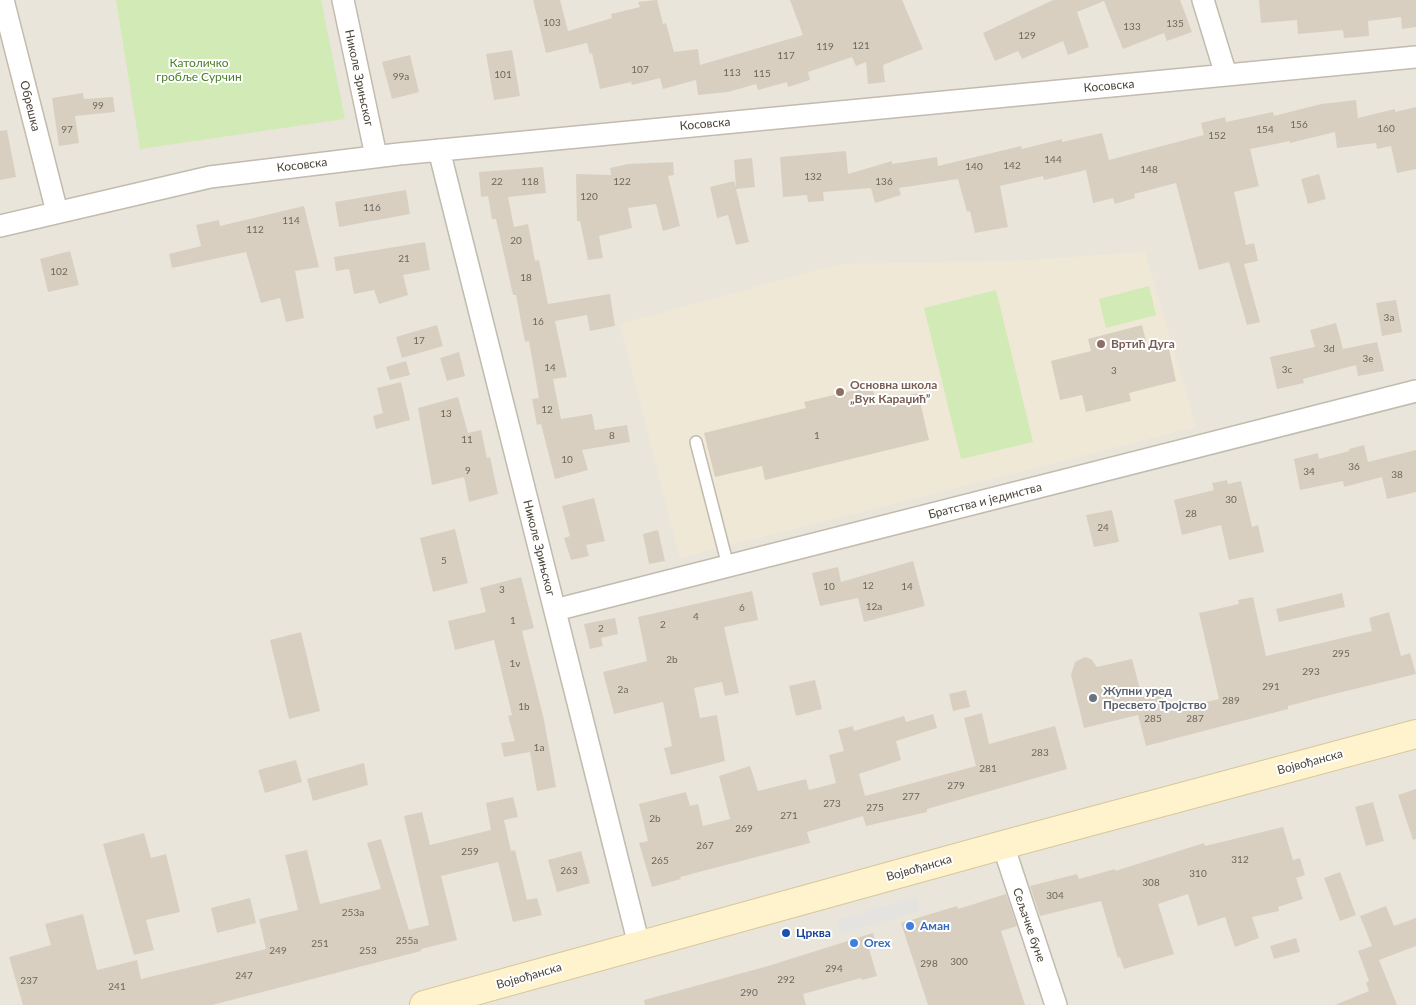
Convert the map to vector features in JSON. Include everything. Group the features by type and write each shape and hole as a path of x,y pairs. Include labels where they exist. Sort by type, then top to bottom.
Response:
{"main road":[{"name":"Војвођанска","path":"424,1005 1003,845 1416,734"}],"street":[{"name":"Обрешка","path":"3,0 57,212"},
{"name":"Николе Зрињског","path":"343,0 376,156"},
{"path":"1203,0 1226,75"},
{"name":"Косовска","path":"0,226 210,177 376,156 1416,57"},
{"name":"Николе Зрињског","path":"439,150 639,945"},
{"name":"Братства и јединства","path":"555,610 1416,391"},
{"name":"Сељачке буне","path":"1003,845 1056,1005"}],"lane":[{"path":"696,442 728,566"}],"shaded area":[{"path":"0,0 1416,0 1416,1005 0,1005"},
{"name":"Основна школа „Вук Караџић”","path":"1145,252 1196,427 680,558 620,324 840,264 1011,261"},
{"path":"916,897 920,911 841,934 837,920"}],"green space":[{"name":"Католичко гробље Сурчин","path":"116,0 321,0 345,119 140,149"},
{"path":"1149,286 1156,315 1106,328 1099,299"},
{"path":"996,290 1033,442 961,459 924,308"}],"building":[{"path":"533,0 560,0 568,31 612,18 611,14 640,7 638,2 657,0 663,24 666,23 674,52 698,49 700,65 803,35 790,0 902,0 923,49 883,65 885,82 868,84 866,62 856,66 852,57 808,72 810,80 788,87 787,82 758,90 756,84 728,92 698,95 696,80 663,89 660,78 632,85 631,82 600,89 592,53 590,54 587,43 546,53"},
{"path":"1053,0 1180,0 1192,32 1167,41 1164,33 1123,49 1104,1 1077,12 1089,47 1068,55 1063,41 1022,59 1018,51 995,61 983,33"},
{"path":"1259,0 1416,0 1416,27 1402,29 1401,17 1368,21 1369,36 1344,38 1343,30 1298,34 1297,20 1261,23"},
{"path":"512,50 520,96 494,100 486,54"},
{"path":"410,55 419,92 392,99 382,62"},
{"path":"83,93 84,99 113,97 115,112 75,116 79,143 59,146 52,98"},
{"path":"1356,100 1358,118 1395,109 1395,112 1416,107 1416,169 1397,173 1391,146 1377,149 1376,143 1337,148 1335,132 1290,143 1290,141 1250,149 1259,186 1234,192 1246,245 1254,243 1258,261 1244,264 1260,322 1247,325 1229,262 1199,270 1176,183 1134,194 1135,198 1115,204 1113,198 1093,203 1086,170 1044,180 1043,176 1000,186 1008,227 975,233 970,211 967,212 958,179 899,188 901,195 875,203 871,188 823,192 824,201 808,202 807,195 783,197 780,157 846,151 848,174 892,161 892,164 937,157 938,166 1021,146 1022,149 1062,139 1062,142 1102,133 1109,160 1204,135 1201,123 1225,117 1226,122 1273,112 1274,116 1321,104"},
{"path":"7,130 16,177 0,180 0,131"},
{"path":"752,158 755,187 736,189 749,242 736,245 728,215 717,218 710,187 734,181 736,187 734,160"},
{"path":"673,162 674,175 668,176 680,226 663,231 656,204 628,208 632,228 599,236 603,258 588,260 580,221 577,221 576,174 611,175 610,168 628,164"},
{"path":"543,167 546,193 508,197 514,227 528,224 535,261 539,260 548,304 610,294 615,326 590,331 587,315 555,321 567,377 553,379 561,419 592,414 595,430 627,425 630,442 582,450 588,470 555,479 541,424 537,425 532,399 539,398 529,341 525,342 516,295 513,295 496,219 492,219 488,196 481,197 479,172"},
{"path":"1319,174 1326,199 1308,204 1301,179"},
{"path":"406,190 410,214 339,227 335,202"},
{"path":"304,206 319,267 295,271 304,318 286,322 280,298 261,303 246,252 172,268 169,254 201,246 196,225 219,220 220,226"},
{"path":"425,242 430,270 403,275 408,295 379,304 374,290 354,294 349,269 336,271 334,257"},
{"path":"70,251 79,285 48,292 40,259"},
{"path":"1396,300 1402,332 1382,336 1376,303"},
{"path":"1336,323 1343,349 1377,342 1384,371 1358,376 1356,365 1303,379 1304,383 1277,389 1270,357 1315,347 1310,330"},
{"path":"437,325 443,346 402,358 396,337"},
{"path":"1142,325 1147,345 1167,340 1176,381 1129,393 1131,401 1086,412 1082,395 1060,400 1051,361 1091,351 1088,339"},
{"path":"459,352 465,376 447,381 440,358"},
{"path":"406,361 410,375 390,380 386,367"},
{"path":"401,382 410,420 376,429 373,416 383,413 377,388"},
{"path":"872,386 876,403 918,393 929,440 765,480 762,466 715,477 704,433 806,408 804,402"},
{"path":"458,397 468,433 481,430 487,458 490,457 498,494 469,502 464,477 432,485 418,408"},
{"path":"1364,445 1368,462 1416,450 1416,492 1387,499 1382,477 1344,487 1343,481 1300,490 1294,459 1318,453 1319,459"},
{"path":"1227,480 1228,484 1241,481 1252,527 1258,525 1264,552 1229,560 1221,525 1182,535 1174,500 1214,490 1212,483"},
{"path":"594,498 605,541 586,545 589,556 571,560 564,538 570,536 562,506"},
{"path":"1112,510 1119,542 1094,547 1086,515"},
{"path":"455,529 468,583 433,592 420,538"},
{"path":"658,530 665,561 649,564 643,534"},
{"path":"913,561 925,606 864,622 858,598 820,606 812,573 838,567 841,582"},
{"path":"521,577 534,628 522,631 544,720 556,787 537,791 530,752 504,757 501,743 515,741 508,716 512,715 494,640 455,650 448,621 486,612 480,588"},
{"path":"752,591 758,620 724,627 739,693 725,696 722,682 694,688 700,718 717,715 725,761 671,775 664,748 672,746 663,702 614,714 603,672 647,661 638,617"},
{"path":"1342,593 1345,607 1279,622 1276,609"},
{"path":"1253,597 1266,656 1372,631 1369,618 1389,612 1401,656 1410,653 1416,674 1288,706 1288,709 1146,746 1138,715 1084,728 1071,675 1075,662 1085,657 1091,659 1097,667 1132,659 1142,697 1160,693 1165,712 1219,699 1199,613 1239,604 1238,600"},
{"path":"615,618 618,634 601,638 603,646 590,649 584,624"},
{"path":"301,632 320,711 289,719 270,640"},
{"path":"815,680 822,709 796,716 789,686"},
{"path":"966,690 970,707 953,711 949,694"},
{"path":"982,713 989,744 1055,726 1067,769 927,809 927,812 866,826 863,816 807,832 810,843 680,877 681,879 652,887 639,843 648,841 639,804 686,792 690,806 698,804 703,826 730,819 719,776 750,766 758,791 806,779 809,790 836,783 829,755 844,751 838,730 853,726 854,731 904,716 906,722 933,714 937,728 896,741 901,760 859,774 865,796 976,766 964,718"},
{"path":"296,760 302,782 265,793 258,770"},
{"path":"364,763 368,785 313,801 307,779"},
{"path":"1416,789 1416,839 1413,840 1398,795"},
{"path":"513,797 518,817 504,820 511,851 515,850 527,900 537,898 542,915 513,922 498,862 441,876 457,940 421,949 421,951 212,1005 23,1005 9,957 51,945 45,924 83,914 97,970 137,960 141,979 266,949 259,919 298,910 285,855 307,850 320,904 381,889 367,843 381,839 409,930 429,925 404,816 422,812 430,845 491,830 486,803"},
{"path":"1373,802 1384,841 1366,846 1355,807"},
{"path":"1283,827 1293,860 1300,858 1305,875 1296,878 1303,899 1278,907 1279,911 1252,917 1259,938 1235,947 1225,917 1198,926 1188,894 1158,904 1174,954 1124,969 1120,957 1118,958 1101,901 1040,916 1030,886 1077,874 1079,879 1115,869 1115,871 1204,843 1205,846"},
{"path":"144,833 151,858 166,854 180,912 146,920 154,950 134,955 103,844"},
{"path":"581,851 590,883 557,892 548,860"},
{"path":"1340,872 1356,915 1340,921 1324,878"},
{"path":"1006,894 1017,926 1001,931 1025,1005 928,1005 901,923 957,906 958,909"},
{"path":"250,898 256,923 217,933 211,908"},
{"path":"1386,906 1394,926 1416,918 1416,946 1379,960 1397,1005 1335,1005 1369,991 1366,983 1369,981 1358,951 1372,946 1360,916"},
{"path":"873,933 877,947 869,949 877,976 862,980 861,978 803,994 806,1005 645,1005 644,1000 768,966"},
{"path":"1296,938 1300,952 1274,959 1270,946"}],"place":[{"name":"Вртић Дуга","path":"1101,344"},
{"name":"Основна школа „Вук Караџић”","path":"840,392"},
{"name":"Жупни уред Пресвето Тројство","path":"1093,698"},
{"name":"Аман","path":"910,926"},
{"name":"Црква","path":"786,933"},
{"name":"Orex","path":"854,943"}]}
